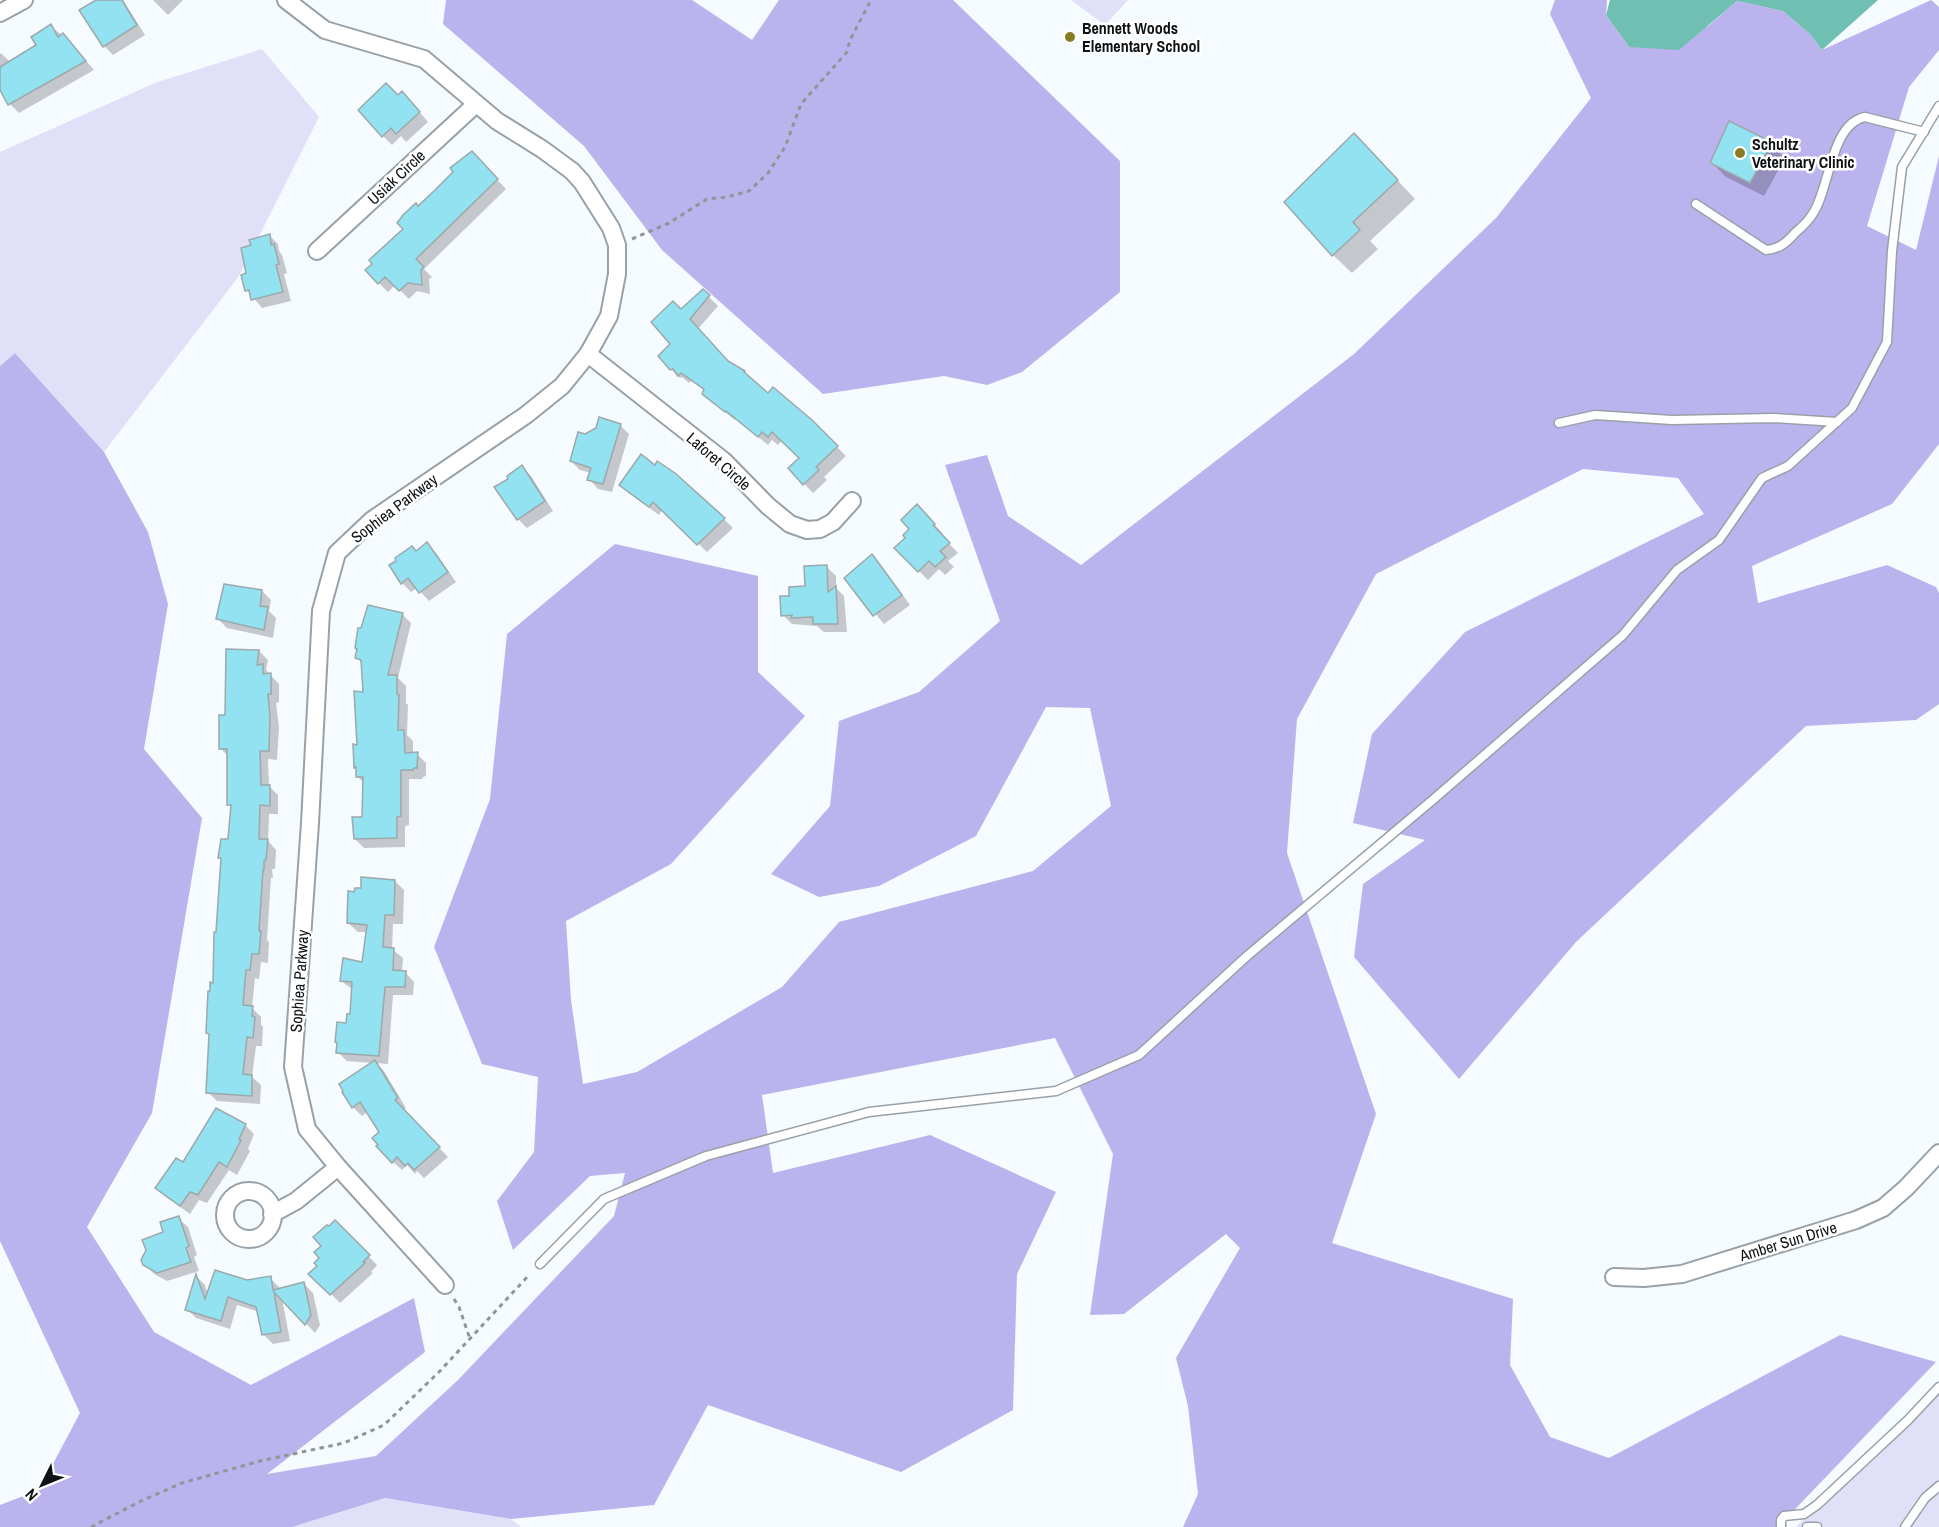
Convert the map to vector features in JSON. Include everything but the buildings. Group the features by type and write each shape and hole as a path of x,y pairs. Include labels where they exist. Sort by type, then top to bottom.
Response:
{"street":[{"path":"0,13 24,0"},
{"name":"Sophiea Parkway","path":"286,0 325,30 424,59 497,121 572,171 582,182 611,228 617,245 617,274 609,316 588,354 562,386 535,407 372,520 337,554 321,611 310,824 293,1067 307,1129 338,1167 445,1285"},
{"name":"Usiak Circle","path":"317,251 476,104"},
{"name":"Laforet Circle","path":"588,354 724,461 768,506 790,524 807,530 820,529 832,522 852,501"},
{"name":"Amber Sun Drive","path":"1614,1276 1644,1278 1682,1274 1856,1220 1883,1208 1906,1188 1939,1153"},
{"path":"272,1214 296,1201 338,1167"}],"lane":[{"path":"540,1264 604,1199 706,1156 869,1112 1056,1091 1139,1055 1247,956 1623,635 1677,570 1719,540 1762,478 1788,466 1852,408 1887,342 1892,251 1902,166 1939,106"},
{"path":"1696,204 1766,250 1777,249 1813,215 1838,144 1857,118 1864,117 1924,132"},
{"path":"1559,423 1595,415 1672,420 1774,418 1837,422"},
{"path":"1781,1527 1781,1520 1784,1516 1803,1514 1824,1499 1908,1420 1939,1387"},
{"path":"1905,1527 1925,1498 1939,1486"},
{"path":"1807,1527 1817,1527"}],"path":[{"path":"617,245 669,223 707,200 749,191 768,173 785,147 801,104 847,52 850,40 871,0"},
{"path":"92,1527 141,1501 183,1483 260,1461 344,1443 384,1425 439,1372 540,1264"},
{"path":"445,1285 459,1306 470,1339"}],"shaded area":[{"path":"446,0 692,0 752,40 779,0 953,0 1120,161 1120,292 1022,372 987,385 944,376 823,394 662,250 584,146 443,24"},
{"path":"1071,0 1128,0 1105,25"},
{"path":"1555,0 1607,0 1606,15 1629,47 1708,26 1737,1 1783,11 1810,34 1822,50 1931,0 1939,7 1939,50 1909,87 1867,226 1916,250 1939,156 1939,444 1892,504 1752,566 1758,603 1887,565 1936,587 1939,593 1939,704 1916,720 1806,726 1576,942 1459,1079 1354,957 1363,884 1425,840 1353,823 1372,734 1465,632 1704,514 1678,478 1583,469 1376,574 1297,719 1287,853 1376,1114 1332,1243 1513,1299 1510,1365 1550,1437 1609,1458 1840,1335 1936,1362 1778,1527 1183,1527 1198,1494 1188,1406 1176,1358 1240,1248 1226,1234 1124,1314 1090,1315 1113,1154 1055,1038 762,1095 773,1173 930,1135 1056,1192 1017,1274 1013,1410 901,1472 708,1405 654,1505 511,1519 385,1498 292,1527 0,1527 0,1505 39,1490 80,1413 0,1241 0,366 15,353 104,452 148,532 168,604 144,749 202,818 152,1113 87,1227 154,1332 251,1385 414,1298 425,1352 267,1474 376,1456 458,1380 614,1216 625,1173 590,1176 513,1250 497,1201 534,1152 538,1077 482,1064 434,947 490,799 507,634 615,544 758,576 758,672 805,716 671,864 566,921 571,1000 583,1084 637,1072 782,987 839,922 1033,871 1111,806 1090,708 1046,707 976,836 879,886 819,897 771,874 830,806 839,721 919,692 1000,621 945,465 987,455 1008,516 1081,565 1354,354 1496,218 1591,98 1550,14"},
{"path":"1610,0 1878,0 1822,50 1810,34 1783,11 1737,1 1679,50 1629,47 1606,15"},
{"path":"262,49 319,117 239,276 104,452 15,353 0,366 0,152 155,83"},
{"path":"1939,1381 1939,1527 1796,1527"},
{"path":"385,1498 511,1519 521,1527 292,1527"}],"place":[{"name":"Bennett Woods Elementary School","path":"1070,37"},
{"name":"Schultz Veterinary Clinic","path":"1740,153"}]}
